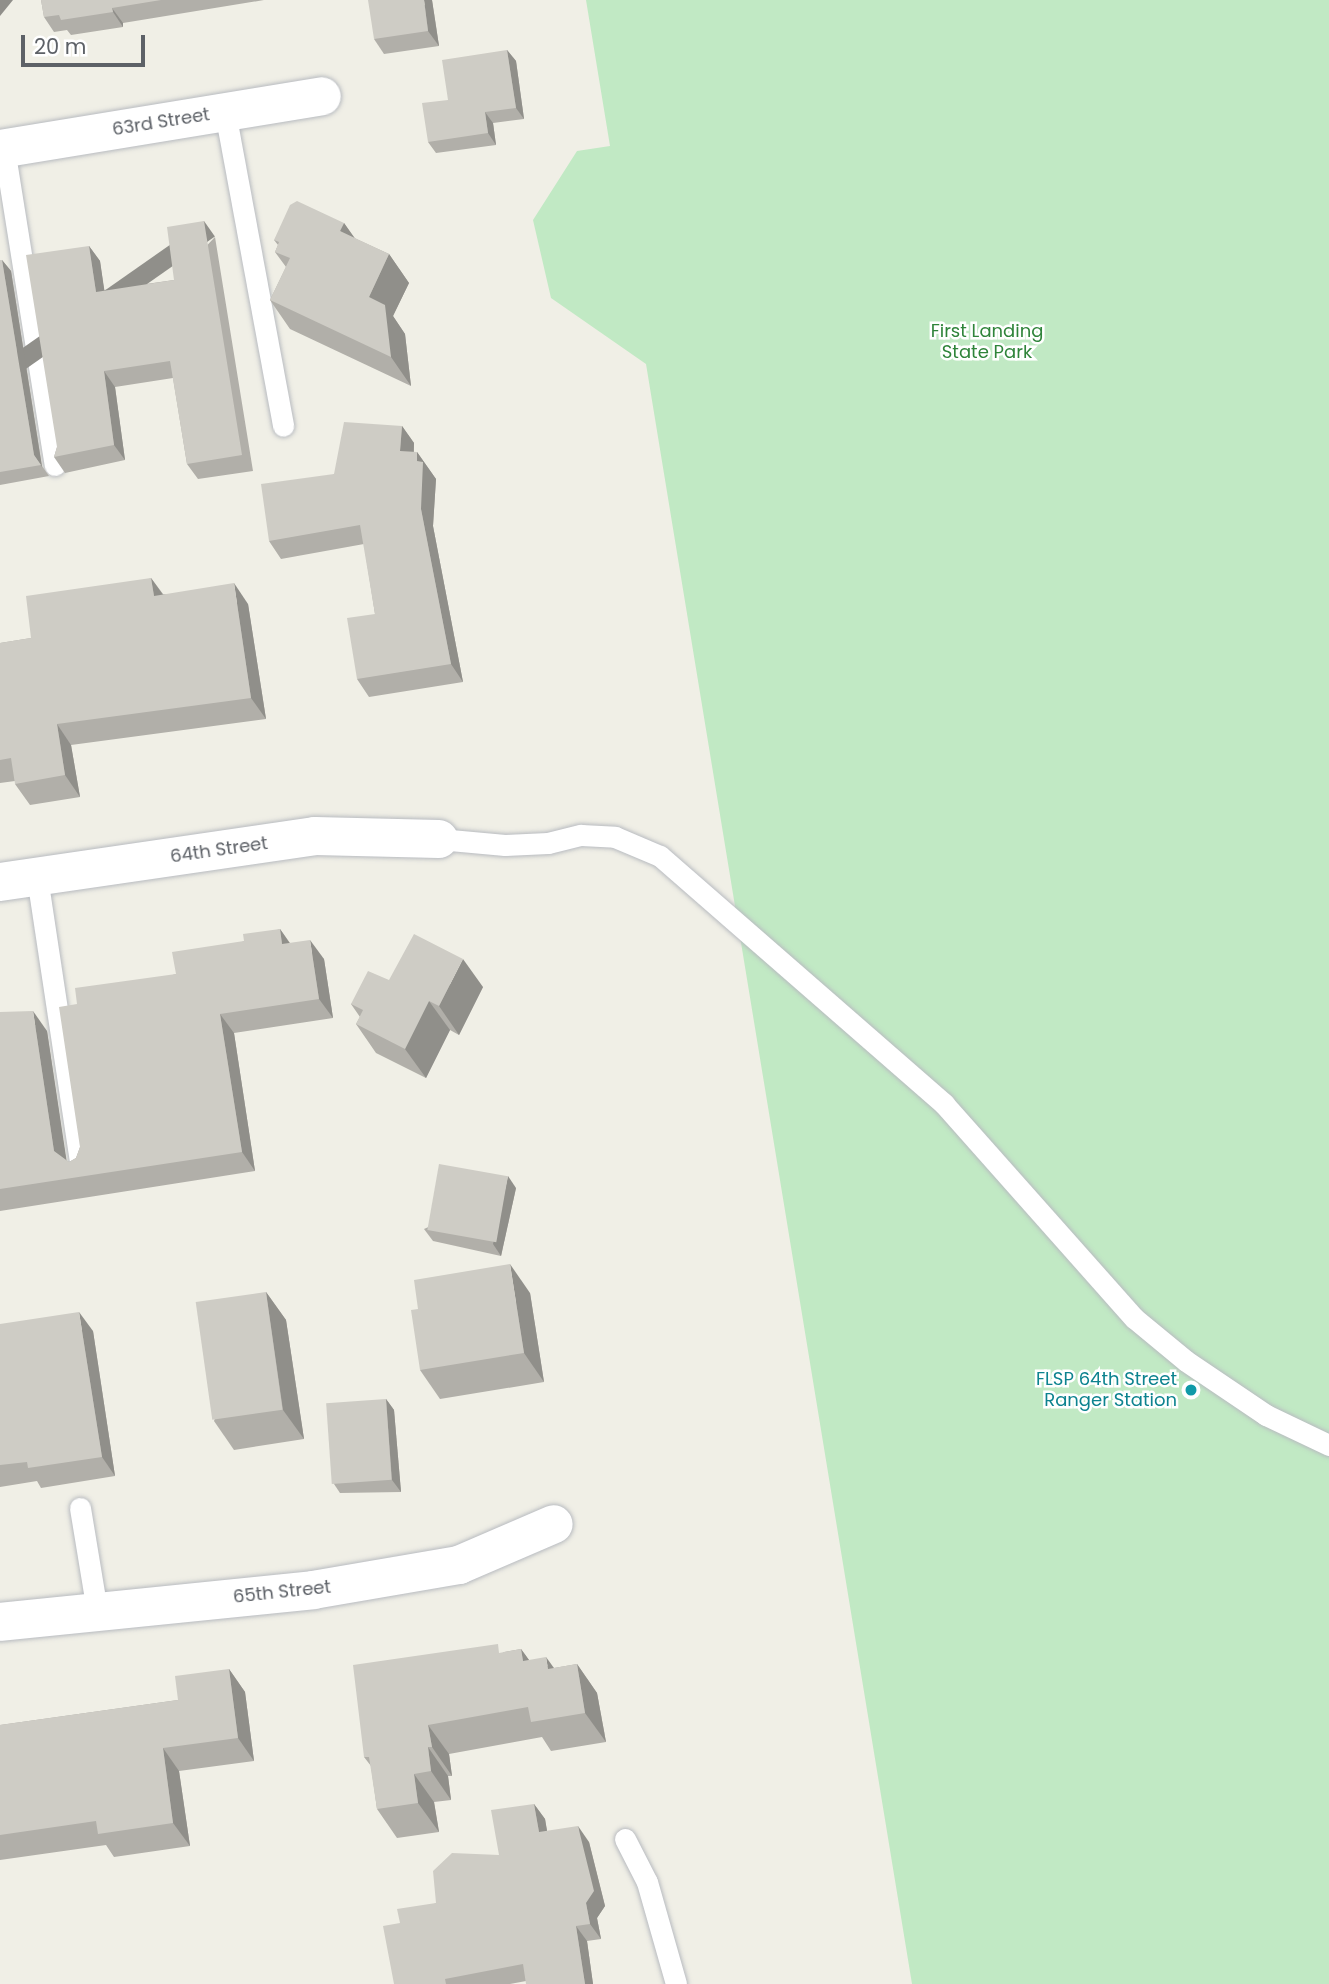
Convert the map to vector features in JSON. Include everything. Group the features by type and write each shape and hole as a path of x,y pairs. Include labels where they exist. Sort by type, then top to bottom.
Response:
{"street":[{"name":"63rd Street","path":"2,148 323,96"},
{"name":"64th Street","path":"18,879 315,836 439,839"},
{"name":"65th Street","path":"0,1622 313,1590 459,1565 554,1524"}],"lane":[{"path":"225,112 283,426"},
{"path":"2,148 55,465"},
{"path":"439,839 505,845 548,843 581,835 615,837 660,856 944,1104 1134,1318 1186,1361 1266,1415 1329,1445"},
{"path":"18,879 81,1168"},
{"path":"80,1508 97,1611"},
{"path":"625,1839 648,1882 676,1984"}],"green space":[{"name":"First Landing State Park","path":"586,0 1329,0 1329,1984 912,1984 646,364 551,298 533,220 577,151 610,146"}],"building":[{"path":"41,0 161,0 112,8 113,12 61,20 59,15 44,17"},
{"path":"368,0 424,0 428,31 374,39"},
{"path":"507,50 516,108 485,112 488,133 428,142 422,103 448,100 442,60"},
{"path":"297,201 344,223 340,231 389,254 369,297 385,305 391,357 270,300 290,258 275,252 279,242 274,240 290,205"},
{"path":"204,221 242,455 187,464 170,361 104,371 114,445 54,457 57,447 26,255 89,246 96,292 174,280 167,227"},
{"path":"0,260 34,455 41,465 0,472"},
{"path":"344,422 402,426 400,451 417,452 417,461 423,462 421,509 451,664 357,679 347,618 375,614 360,525 269,541 261,484 334,474"},
{"path":"151,578 154,596 234,583 251,698 57,724 65,775 15,784 11,758 0,760 0,643 31,638 26,596"},
{"path":"280,929 282,944 310,940 319,999 220,1014 242,1152 0,1189 0,1012 33,1011 54,1151 69,1162 76,1158 80,1147 59,1007 77,1004 75,988 176,974 172,952 244,941 243,934"},
{"path":"414,934 463,959 439,1006 429,1001 405,1049 356,1024 363,1010 351,1004 368,971 389,980"},
{"path":"439,1164 508,1176 496,1242 427,1230"},
{"path":"510,1264 524,1353 420,1370 411,1310 418,1309 414,1280"},
{"path":"266,1292 283,1410 212,1420 196,1302"},
{"path":"79,1312 102,1457 28,1468 27,1462 0,1465 0,1324"},
{"path":"386,1399 392,1480 332,1484 326,1403"},
{"path":"498,1644 499,1653 521,1649 523,1661 546,1657 548,1669 577,1664 585,1713 531,1722 528,1707 428,1725 432,1747 428,1747 431,1771 414,1774 418,1803 377,1809 369,1757 364,1757 353,1665"},
{"path":"229,1669 238,1738 163,1748 173,1823 98,1834 96,1821 0,1835 0,1725 178,1700 175,1676"},
{"path":"534,1804 539,1832 578,1826 594,1891 586,1903 590,1924 576,1926 585,1984 526,1984 523,1964 445,1979 446,1984 394,1984 383,1926 400,1923 397,1909 436,1903 433,1871 452,1853 499,1855 491,1810"}],"place":[{"name":"FLSP 64th Street Ranger Station","path":"1191,1390"}]}
